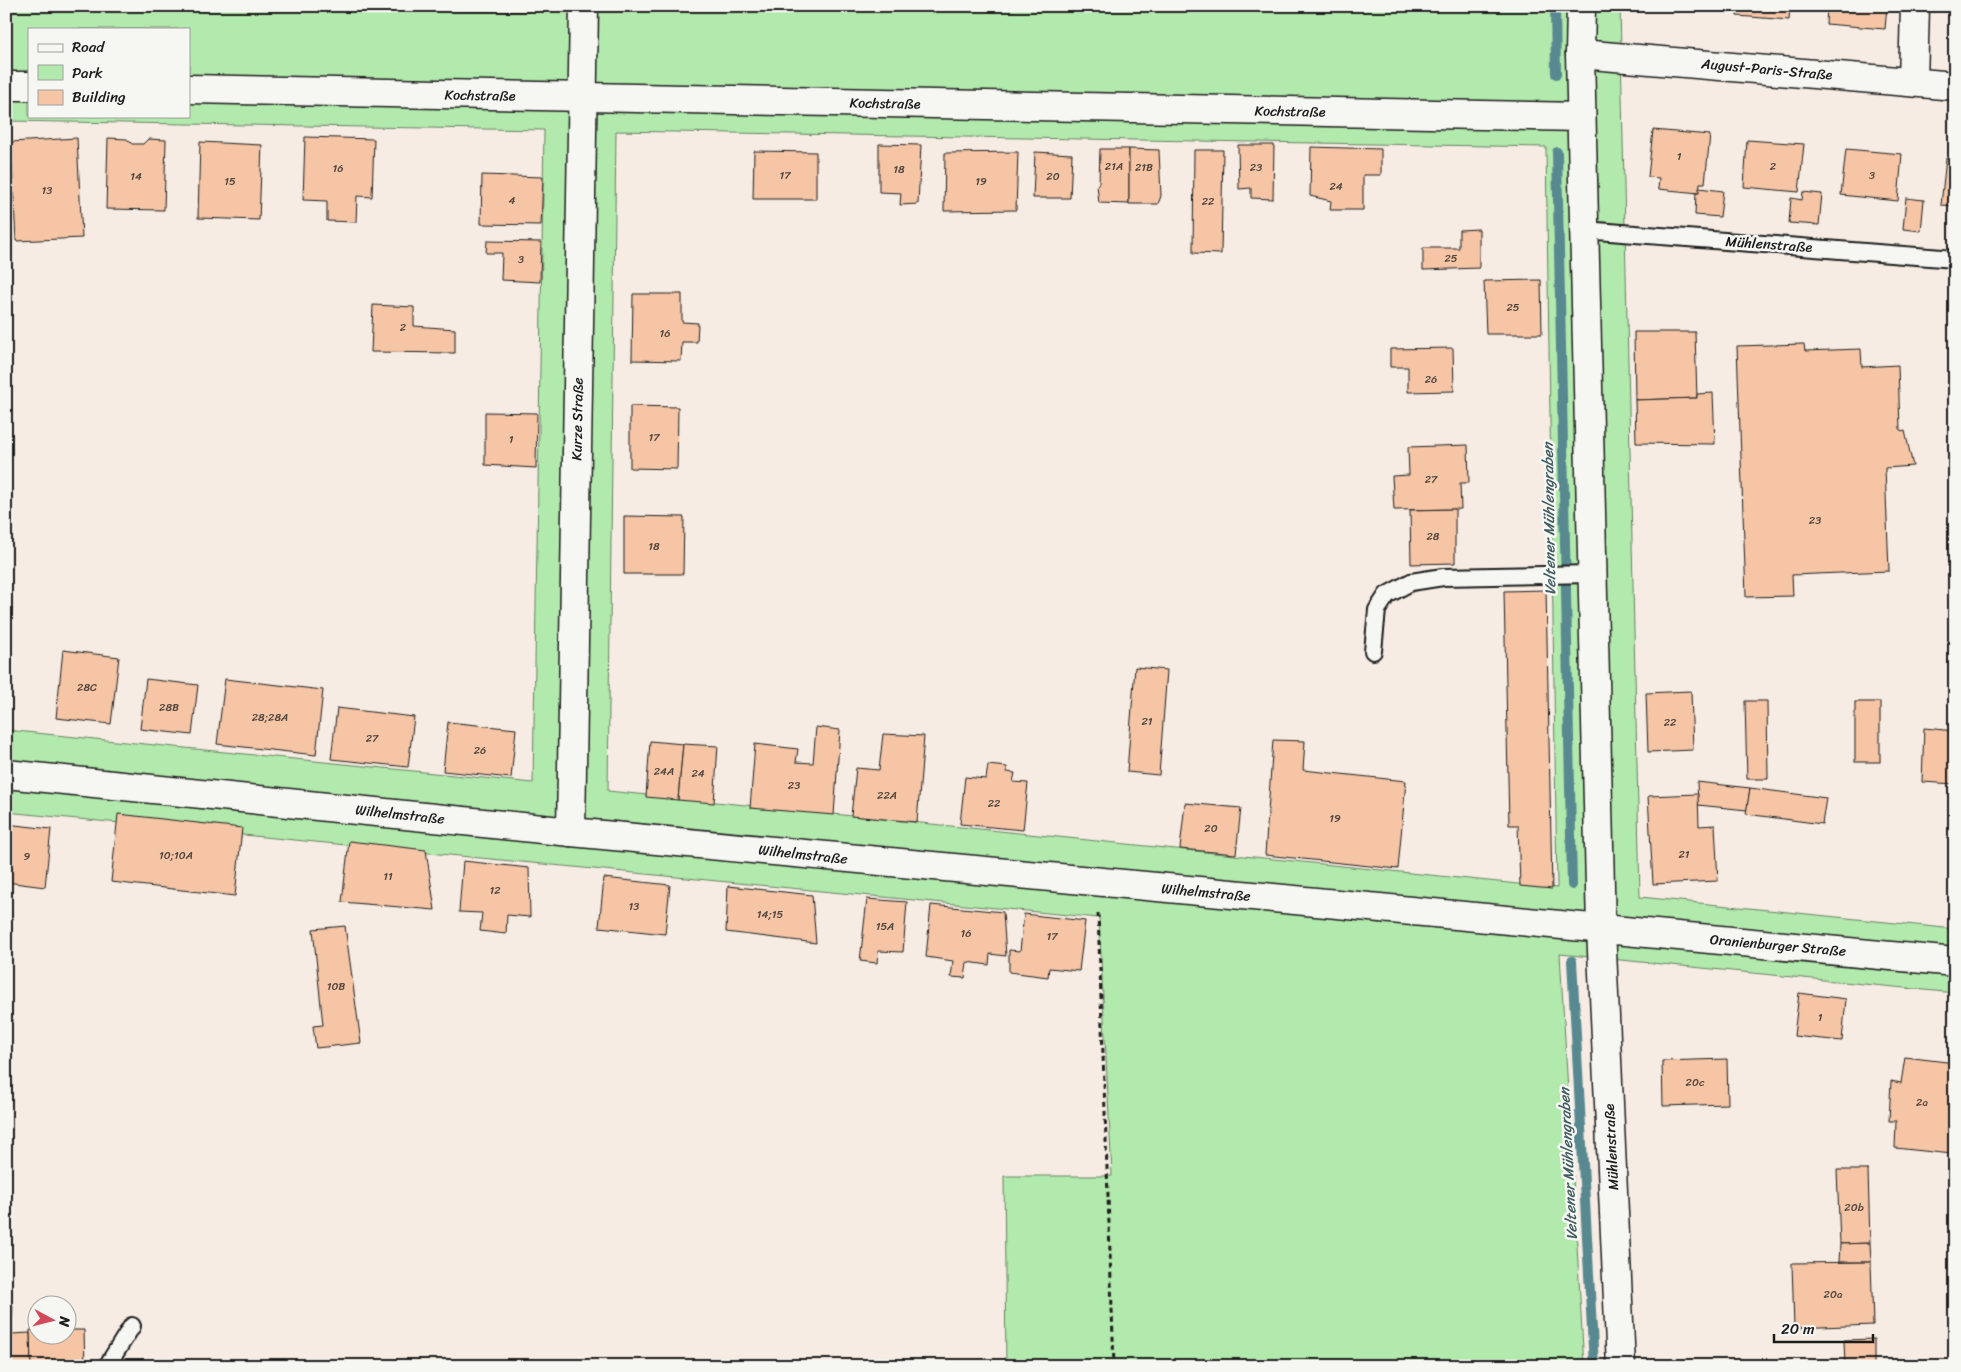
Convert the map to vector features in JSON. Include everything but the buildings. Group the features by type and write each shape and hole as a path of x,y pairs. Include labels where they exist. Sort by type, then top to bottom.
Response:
{"street":[{"name":"Kurze Straße","path":"571,832 581,96 584,6"},
{"name":"Mühlenstraße","path":"1580,6 1584,230 1584,574 1621,1366"},
{"path":"1914,82 1915,6"},
{"name":"August-Paris-Straße","path":"1580,54 1955,86"},
{"path":"6,86 28,86"},
{"name":"Kochstraße","path":"190,89 1582,116"},
{"name":"Wilhelmstraße","path":"6,774 571,832 1601,928"},
{"name":"Oranienburger Straße","path":"1601,928 1955,962"}],"lane":[{"name":"Mühlenstraße","path":"1584,230 1955,258"},
{"path":"1373,651 1377,610 1387,595 1411,582 1443,577 1584,574"},
{"path":"107,1366 132,1326"}],"path":[{"path":"1097,882 1114,1366"}],"green space":[{"path":"6,6 207,6 528,12 529,6 1620,6 1640,897 1955,929 1955,993 1560,954 1584,1366 1006,1366 1004,1176 1112,1176 1099,918 6,812 6,730 533,783 544,130 6,121","holes":["616,131 1546,147 1557,888 608,791"]}],"waterway":[{"name":"Veltener Mühlengraben","path":"1555,6 1556,74"},
{"name":"Veltener Mühlengraben","path":"1557,152 1572,885"},
{"name":"Veltener Mühlengraben","path":"1572,961 1594,1366"}]}
